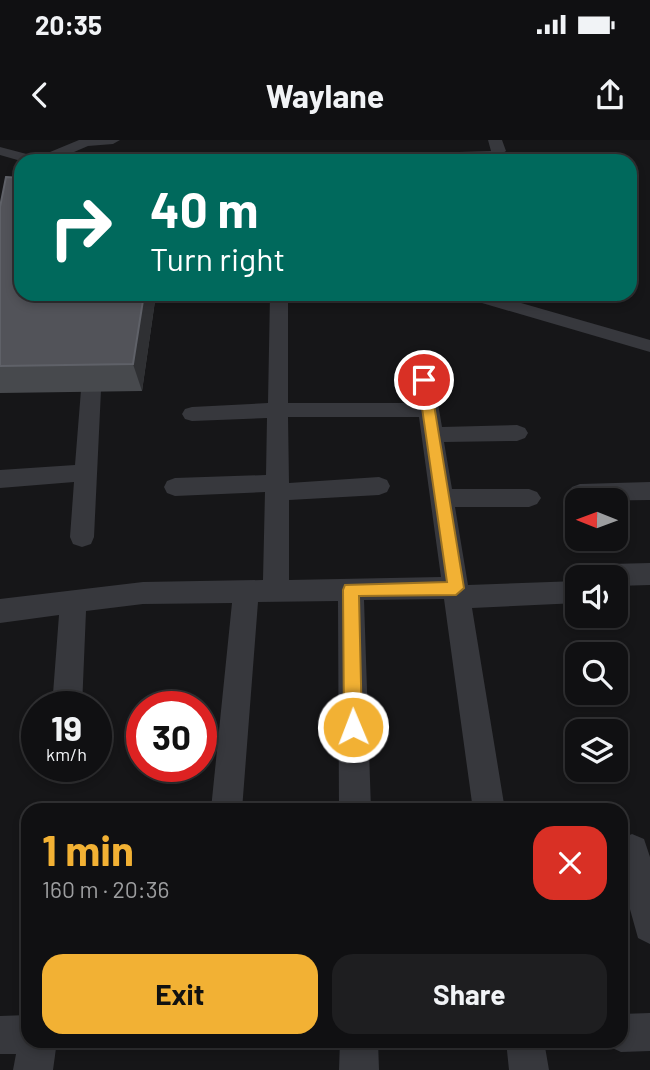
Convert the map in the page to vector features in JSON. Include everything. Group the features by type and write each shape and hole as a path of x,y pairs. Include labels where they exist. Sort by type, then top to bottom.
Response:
{"street":[{"path":"58,154 86,142 113,140"},
{"path":"276,591 279,301"},
{"path":"495,301 650,346"},
{"path":"557,301 650,328"},
{"path":"424,380 488,803"},
{"path":"82,537 91,390"},
{"path":"192,414 278,410 517,433"},
{"path":"0,480 86,473"},
{"path":"175,487 379,486"},
{"path":"628,492 650,491"},
{"path":"442,498 529,498"},
{"path":"628,575 650,574"},
{"path":"351,590 355,803"},
{"path":"0,611 143,593 351,590 565,592"},
{"path":"227,803 246,591"},
{"path":"68,691 73,601"},
{"path":"632,852 650,926"},
{"path":"628,1033 650,1032"},
{"path":"0,1035 21,1034"},
{"path":"33,1070 37,1048"},
{"path":"359,1048 359,1070"},
{"path":"526,1048 529,1070"}],"building":[{"path":"6,177 14,178 14,301 143,301 133,364 0,366 0,207"}],"route":[{"path":"353,727 351,590 456,588 424,380"}]}
